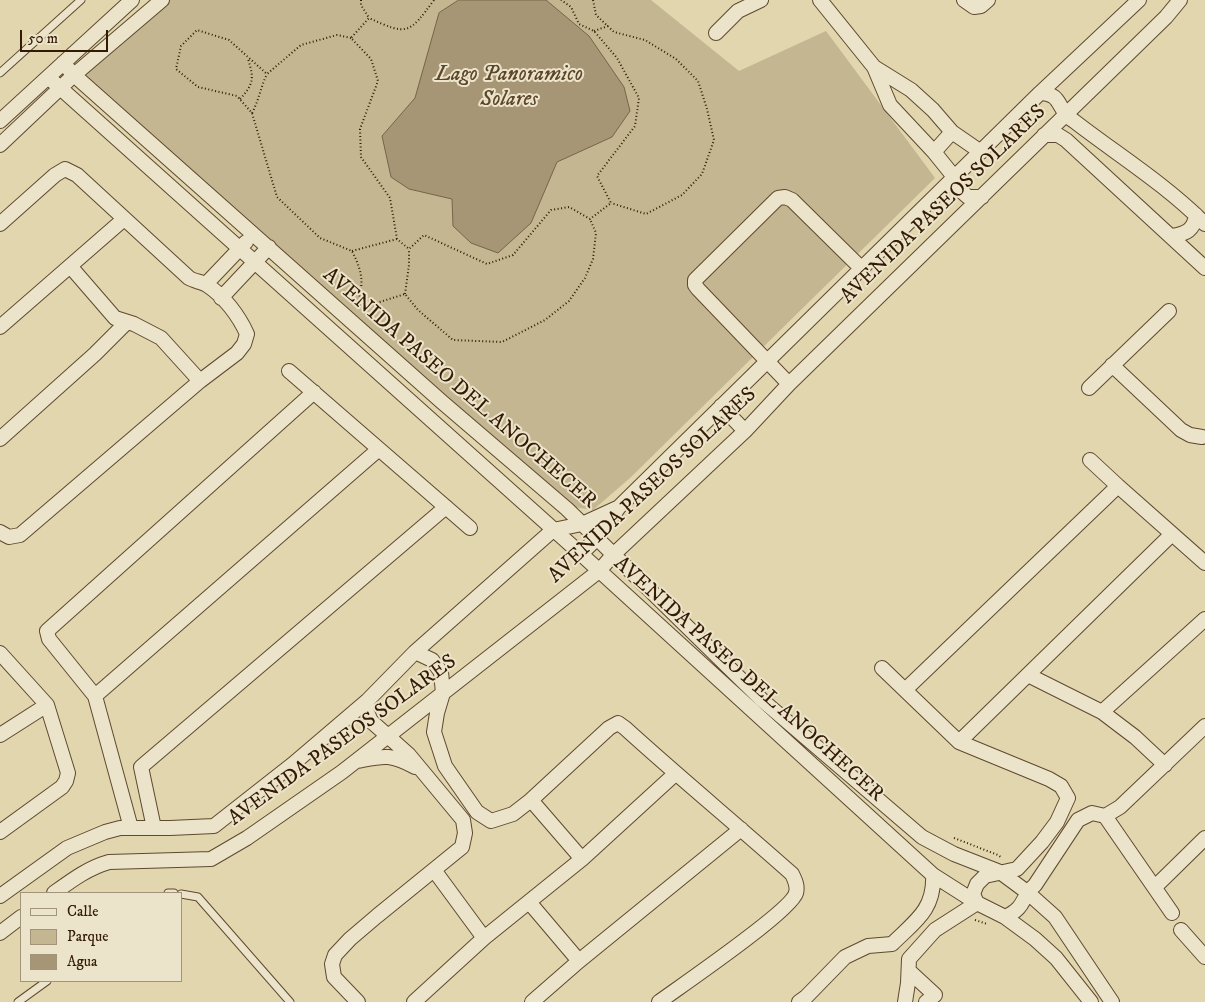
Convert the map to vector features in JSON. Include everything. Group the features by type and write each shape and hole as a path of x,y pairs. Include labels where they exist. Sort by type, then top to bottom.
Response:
{"street":[{"path":"0,121 132,0"},
{"path":"0,145 74,75 162,0"},
{"path":"716,33 738,11 761,0"},
{"path":"820,0 874,67 890,105 934,152 955,178 960,189 968,197 982,197"},
{"path":"964,0 974,7 981,6 987,0"},
{"name":"AVENIDA PASEOS SOLARES","path":"581,554 596,539 619,507 1040,93 1139,0"},
{"name":"AVENIDA PASEOS SOLARES","path":"55,892 85,871 94,866 109,862 211,859 247,838 356,761 443,692 485,662 599,571 613,555 745,431 789,384 982,197 1180,0"},
{"name":"AVENIDA PASEO DEL ANOCHECER","path":"63,63 74,75 442,402 582,524 762,700 922,837 954,854 1000,872 1027,892 1055,917 1112,1002"},
{"path":"874,67 911,90 933,110 952,132 981,152"},
{"name":"AVENIDA PASEO DEL ANOCHECER","path":"48,78 581,554 933,875 1005,918 1035,939 1056,958 1091,1002"},
{"path":"1040,93 1048,93 1054,97 1066,114 1094,137 1164,186 1201,220 1195,223 1189,231 1181,235 1172,236"},
{"path":"934,152 952,132"},
{"path":"1044,135 1058,135 1066,140 1205,268"},
{"path":"0,224 55,175 65,170 77,175 189,278 206,284 221,298 234,313 247,334 244,344 237,353 200,381 20,535 9,537 0,532"},
{"path":"789,384 694,285 694,280 778,198 785,197 792,200 861,268"},
{"path":"0,327 124,219"},
{"path":"206,284 254,234"},
{"path":"221,298 269,247"},
{"path":"70,266 115,318 162,338 200,381"},
{"path":"1089,388 1168,310"},
{"path":"0,439 95,354 127,322"},
{"path":"1112,365 1181,430 1204,440"},
{"path":"289,371 470,528"},
{"path":"131,828 95,696 49,639 47,631 314,392"},
{"path":"721,406 745,431"},
{"path":"95,696 379,449"},
{"path":"1090,460 1205,563"},
{"path":"905,690 1118,486"},
{"path":"154,828 141,767 446,507"},
{"name":"AVENIDA PASEOS SOLARES","path":"0,896 67,848 105,832 120,828 214,826 293,764 368,700 415,652 553,530 582,524 619,507"},
{"path":"959,742 1172,534"},
{"path":"1102,712 1205,619"},
{"path":"415,652 432,660 441,672 443,692 436,713 434,732 444,766 477,812 491,821 513,814 531,800 609,728 618,723 792,874 796,883 796,894 790,901 759,929 660,1002"},
{"path":"0,653 47,705 68,773 62,787 0,832"},
{"path":"882,668 959,742 1049,779 1061,786 1068,798 1057,822 1042,842 1017,869 985,876 977,884 973,894 977,903 935,930 909,965 905,1002"},
{"path":"1028,675 1102,712 1135,736 1164,765"},
{"path":"358,1002 334,977 332,964 335,955 377,916 462,847 466,833 462,820 409,755 371,721 366,710 368,700"},
{"path":"0,735 47,705"},
{"path":"1105,816 1120,807 1205,726"},
{"path":"356,761 386,756 400,759 421,771"},
{"path":"414,1002 484,938 582,859 675,774"},
{"path":"531,800 582,859"},
{"path":"1005,918 1015,913 1024,904 1027,892 1035,885 1078,820 1092,813 1105,816 1172,913"},
{"path":"532,1002 579,961 741,829"},
{"path":"1155,886 1205,838"},
{"path":"1042,842 1058,850"},
{"path":"434,870 484,938"},
{"path":"799,1002 845,957 868,946 892,944 921,916 931,902 934,890 933,875"},
{"path":"529,902 579,961"},
{"path":"0,933 20,918"},
{"path":"1181,930 1204,955"},
{"path":"892,944 935,995 926,1002"}],"lane":[{"path":"0,73 80,0"},
{"path":"182,894 198,896 290,1002"},
{"path":"18,1002 47,982"}],"path":[{"path":"361,0 361,5 369,18 402,31 416,25 434,0"},
{"path":"561,0 571,7 579,24 594,31 616,58 639,98 635,126 597,176 611,203 646,214 682,195 702,174 714,140 698,81 676,59 645,40 614,32 596,15 593,0"},
{"path":"351,38 369,18"},
{"path":"594,31 608,26"},
{"path":"268,74 248,59 229,40 197,30 181,46 176,69 198,87 237,96 252,113 277,197 320,238 352,251 397,239"},
{"path":"252,113 257,105 262,84 268,74 301,45 337,35 351,38 371,58 378,81 360,129 362,157 390,198 397,239 409,249 410,265 405,294 418,310 453,340 502,342 545,320 569,301 585,278 593,259 596,233 590,220 569,206 551,210 513,255 487,264 424,235 409,249"},
{"path":"240,99 249,90 253,74 248,59"},
{"path":"590,220 611,203"},
{"path":"352,251 361,271 359,305 364,308 405,294"},
{"path":"951,838 998,855 1017,869"},
{"path":"975,920 991,924"}],"green space":[{"path":"156,0 651,0 739,71 826,31 935,178 630,478 593,510 574,507 74,75"}],"water":[{"name":"Lago Panoramico Solares","path":"459,0 546,0 589,36 624,87 630,111 612,137 557,162 531,223 498,253 471,243 453,226 452,199 409,189 391,177 382,136 415,98 439,13"}]}
